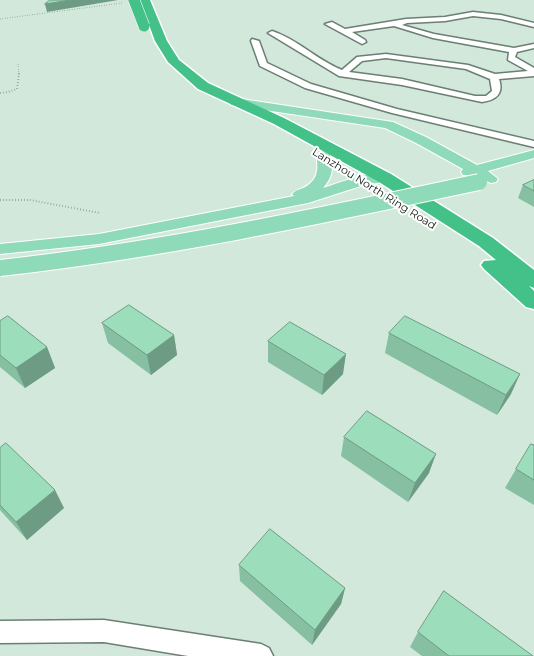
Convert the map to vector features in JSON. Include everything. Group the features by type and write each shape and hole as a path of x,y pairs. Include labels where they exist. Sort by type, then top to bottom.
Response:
{"highway":[{"name":"Lanzhou North Ring Road","path":"145,0 150,26 148,40 166,68 199,92 233,111 323,155 362,182 475,251 534,302"},
{"name":"Lanzhou North Ring Road","path":"132,1 174,62 203,86 279,121 385,178 486,242 534,280"}],"main road":[{"path":"236,102 388,125 421,140 478,176"},
{"path":"0,268 75,261 193,242 478,176 534,154"},
{"path":"0,242 98,232 303,193 317,185 325,175 327,165 323,155"},
{"path":"0,255 74,249 534,165"},
{"path":"0,249 99,239 308,198 362,182 385,178"}],"street":[{"path":"345,31 473,14 501,17 534,25"},
{"path":"399,23 400,27 412,31 514,50 534,46"},
{"path":"329,24 358,38 362,42"},
{"path":"272,33 289,40 328,67 342,74 403,82 439,92 483,100 498,91 494,77"},
{"path":"255,41 263,64 308,86 396,111 534,144"},
{"path":"514,50 511,58 534,72"},
{"path":"342,74 360,59 386,56 468,67 494,77 534,72"},
{"path":"0,632 104,631 261,656"}],"path":[{"path":"0,19 132,1"},
{"path":"0,93 14,92 17,89 21,80 18,64"},
{"path":"0,200 30,200 100,213"}],"building":[{"path":"50,0 71,0 45,4"},
{"path":"534,180 534,191 523,185"},
{"path":"129,305 174,335 147,355 102,323"},
{"path":"8,316 47,347 16,368 0,355 0,321"},
{"path":"405,316 520,374 506,395 389,333"},
{"path":"290,322 346,354 324,375 268,341"},
{"path":"367,411 436,454 415,483 344,437"},
{"path":"6,443 55,490 16,522 0,505 0,448"},
{"path":"531,444 534,445 534,480 516,469"},
{"path":"270,529 345,588 315,630 239,565"},
{"path":"444,591 533,656 449,656 418,632"}]}
